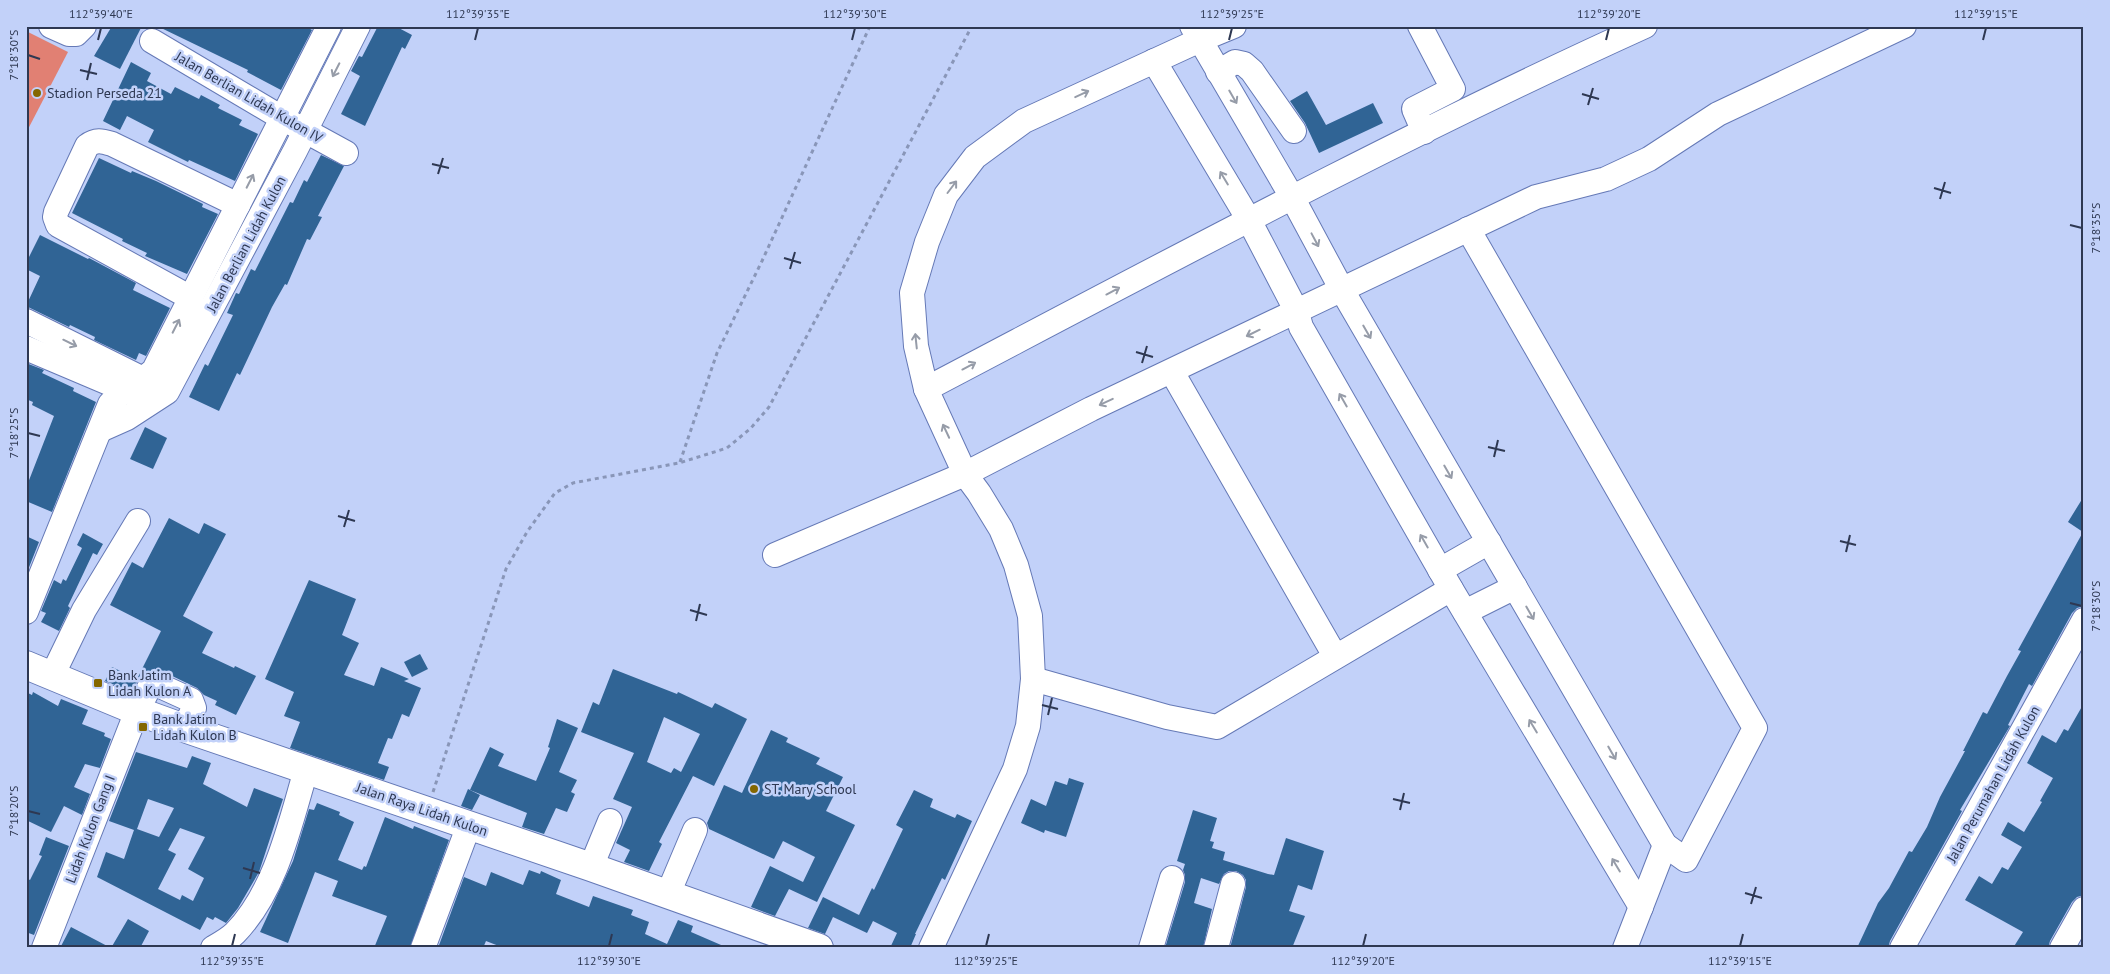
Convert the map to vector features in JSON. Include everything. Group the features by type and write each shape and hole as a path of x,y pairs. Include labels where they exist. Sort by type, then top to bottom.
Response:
{"main road":[{"name":"Jalan Raya Lidah Kulon","path":"26,666 184,728 591,867 819,948"}],"street":[{"path":"51,26 69,34 76,34 84,26"},
{"name":"Jalan Berlian Lidah Kulon","path":"160,397 306,130 358,26"},
{"path":"931,948 1016,769 1028,726 1034,679 1030,616 1016,565 1001,528 965,474 926,389 916,346 912,293 927,242 946,195 975,157 1024,121 1154,61 1196,33 1234,26"},
{"path":"1420,26 1465,112"},
{"path":"926,389 1292,197 1562,64 1645,26"},
{"path":"775,555 965,474 1091,409 1536,197 1606,179 1649,159 1718,114 1904,26"},
{"name":"Jalan Berlian Lidah Kulon","path":"26,612 110,404 154,370 327,27"},
{"path":"1196,33 1292,197 1342,290 1665,845 1686,860 1755,728 1468,230"},
{"name":"Jalan Berlian Lidah Kulon IV","path":"152,41 282,118 346,153"},
{"path":"1154,61 1248,220 1297,312 1301,327 1446,579 1641,907"},
{"path":"1218,72 1235,62 1244,64 1252,71 1294,131"},
{"path":"1424,132 1414,110 1452,89"},
{"path":"191,298 58,225 55,217 56,212 87,146 92,141 99,140 112,144 238,205"},
{"path":"26,322 160,397"},
{"path":"26,348 134,384"},
{"path":"1172,372 1335,656"},
{"path":"100,430 127,418 160,397"},
{"path":"52,676 84,610 138,521"},
{"path":"1034,679 1167,717 1217,726 1256,705 1335,656 1446,579 1489,542"},
{"path":"1465,612 1515,587"},
{"name":"Jalan Perumahan Lidah Kulon","path":"1902,948 2081,632"},
{"name":"Lidah Kulon Gang I","path":"44,948 137,711"},
{"path":"212,948 234,934 264,895 290,829 306,770"},
{"path":"591,867 610,821"},
{"path":"423,948 469,825"},
{"path":"668,894 695,830"},
{"path":"1625,948 1665,845"},
{"path":"1151,948 1172,878"},
{"path":"1216,948 1233,884"},
{"path":"2062,948 2084,909"}],"path":[{"path":"680,463 717,353 762,261 870,26"},
{"path":"432,795 506,569 527,532 547,503 555,493 573,483 680,463 727,448 751,428 769,406 972,26"}],"shaded area":[{"name":"Stadion Perseda 21","path":"26,31 68,52 26,133"}],"building":[{"path":"112,26 142,26 120,69 94,56"},
{"path":"157,26 305,26 312,30 281,90 247,72 248,70"},
{"path":"378,26 395,26 412,35 405,49 402,47 365,126 341,114 360,76 351,71 359,56 362,57"},
{"path":"131,62 151,73 147,81 171,94 175,87 199,99 201,95 220,105 218,108 242,120 239,125 258,134 235,181 189,160 188,162 148,142 154,130 127,116 120,130 103,121"},
{"path":"1307,91 1326,125 1373,103 1383,123 1319,153 1305,123 1290,101"},
{"path":"321,155 344,166 318,216 322,217 310,240 307,239 287,285 285,284 272,307 240,375 237,373 219,411 189,397 205,364 208,366 233,315 227,313 236,293 239,294 251,269 255,271 290,202 293,203 304,180 307,182"},
{"path":"99,158 131,173 132,171 156,181 203,204 202,207 218,214 187,274 145,256 147,253 72,213"},
{"path":"40,235 136,283 133,290 170,308 146,356 139,353 136,360 94,340 95,337 70,325 69,327 26,306 40,276 26,269 26,263"},
{"path":"26,363 44,370 42,373 74,388 73,391 96,402 52,512 26,501 26,488 54,416 32,405 33,402 26,399"},
{"path":"145,427 167,438 153,469 130,459"},
{"path":"2084,496 2084,606 2077,608 2072,613 2032,686 2029,684 2008,725 2010,726 1960,810 1962,811 1890,941 1888,948 1857,948 1878,903 1889,888 1909,851 1912,852 1927,827 1983,712 1987,714 2021,651 2018,650 2083,532 2068,522"},
{"path":"169,518 199,534 204,523 226,534 183,616 213,632 202,653 256,676 236,715 215,705 217,701 204,695 197,688 164,672 144,675 137,682 132,692 105,681 112,667 137,679 161,631 110,605 132,562 143,568"},
{"path":"83,533 103,544 97,555 93,553 68,606 70,608 59,631 41,622 46,613 41,611 54,580 61,584 63,579 66,581 82,548 77,545"},
{"path":"26,536 39,542 26,575"},
{"path":"309,580 356,599 342,635 359,643 344,675 374,686 381,667 409,679 404,681 421,688 409,717 402,714 392,739 388,738 378,763 389,767 384,780 290,748 300,722 284,716 294,692 265,679"},
{"path":"420,654 428,669 412,677 404,662"},
{"path":"613,669 677,694 678,692 712,708 715,703 747,719 714,786 693,776 659,842 662,844 649,871 624,862 630,850 616,843 632,807 613,799 634,753 581,732 593,702 599,705","holes":["664,717 700,734 681,772 674,768 671,773 647,762"]},
{"path":"26,692 32,695 33,692 58,706 61,699 88,710 82,724 105,733 104,736 111,739 100,768 85,764 74,787 90,794 82,815 64,806 51,832 26,820"},
{"path":"2084,703 2084,895 2077,897 2072,902 2048,948 2013,948 2023,932 1965,900 1979,876 1992,884 2002,867 2008,870 2022,847 2001,835 2008,822 2024,832 2042,802 2040,801 2053,778 2027,763 2042,735 2056,743 2064,729 2068,731"},
{"path":"557,719 578,728 559,772 577,780 571,792 575,794 567,812 556,808 544,834 522,827 527,813 470,790 490,747 504,754 498,766 536,781 550,748 548,747"},
{"path":"771,730 788,738 786,742 820,758 816,764 843,777 826,811 855,825 817,902 789,889 775,916 751,907 770,866 803,882 815,857 783,841 774,859 709,829 707,823 724,785 742,793"},
{"path":"136,752 187,768 192,756 211,763 203,784 247,807 254,788 283,799 259,872 238,908 226,923 215,917 213,920 207,917 200,930 97,877 106,852 124,859 134,830 109,821","holes":["148,799 174,808 159,837 137,829","180,828 205,837 188,869 204,878 193,901 182,895 180,900 158,889 176,854 168,850"]},
{"path":"1069,778 1084,783 1066,837 1045,830 1044,833 1021,823 1031,799 1046,806 1055,781 1067,785"},
{"path":"468,789 480,795 472,810 461,806"},
{"path":"914,790 933,799 930,807 955,818 957,814 972,821 945,880 942,878 910,948 890,948 897,933 873,921 867,933 833,917 825,934 808,928 823,897 859,915 872,888 874,890 903,829 896,825"},
{"path":"317,803 340,812 339,815 354,822 338,860 362,870 364,866 366,867 385,817 413,829 414,826 449,840 410,948 374,948 387,916 332,896 338,881 315,872 288,943 260,932 293,861 309,809 314,810"},
{"path":"1193,810 1217,818 1210,841 1214,842 1212,848 1225,852 1223,860 1274,875 1286,838 1324,851 1312,890 1298,885 1289,911 1305,916 1292,948 1230,948 1246,887 1246,880 1243,875 1236,871 1229,871 1224,874 1219,884 1201,878 1194,903 1212,909 1203,948 1165,948 1185,882 1183,870 1185,864 1177,861"},
{"path":"46,837 69,846 34,935 26,932 26,878 30,880 42,856 39,855"},
{"path":"529,870 540,874 541,871 561,880 556,894 589,907 593,896 633,910 631,915 649,922 645,934 667,944 678,920 693,926 691,932 728,948 504,948 486,941 483,948 438,948 464,877 486,886 491,872 523,885"},
{"path":"128,919 149,931 140,948 111,948"},
{"path":"71,927 111,948 60,948"}],"place":[{"name":"Stadion Perseda 21","path":"37,93"},
{"name":"Bank Jatim Lidah Kulon A","path":"98,683"},
{"name":"Bank Jatim Lidah Kulon B","path":"143,727"},
{"name":"ST. Mary School","path":"754,789"}]}
